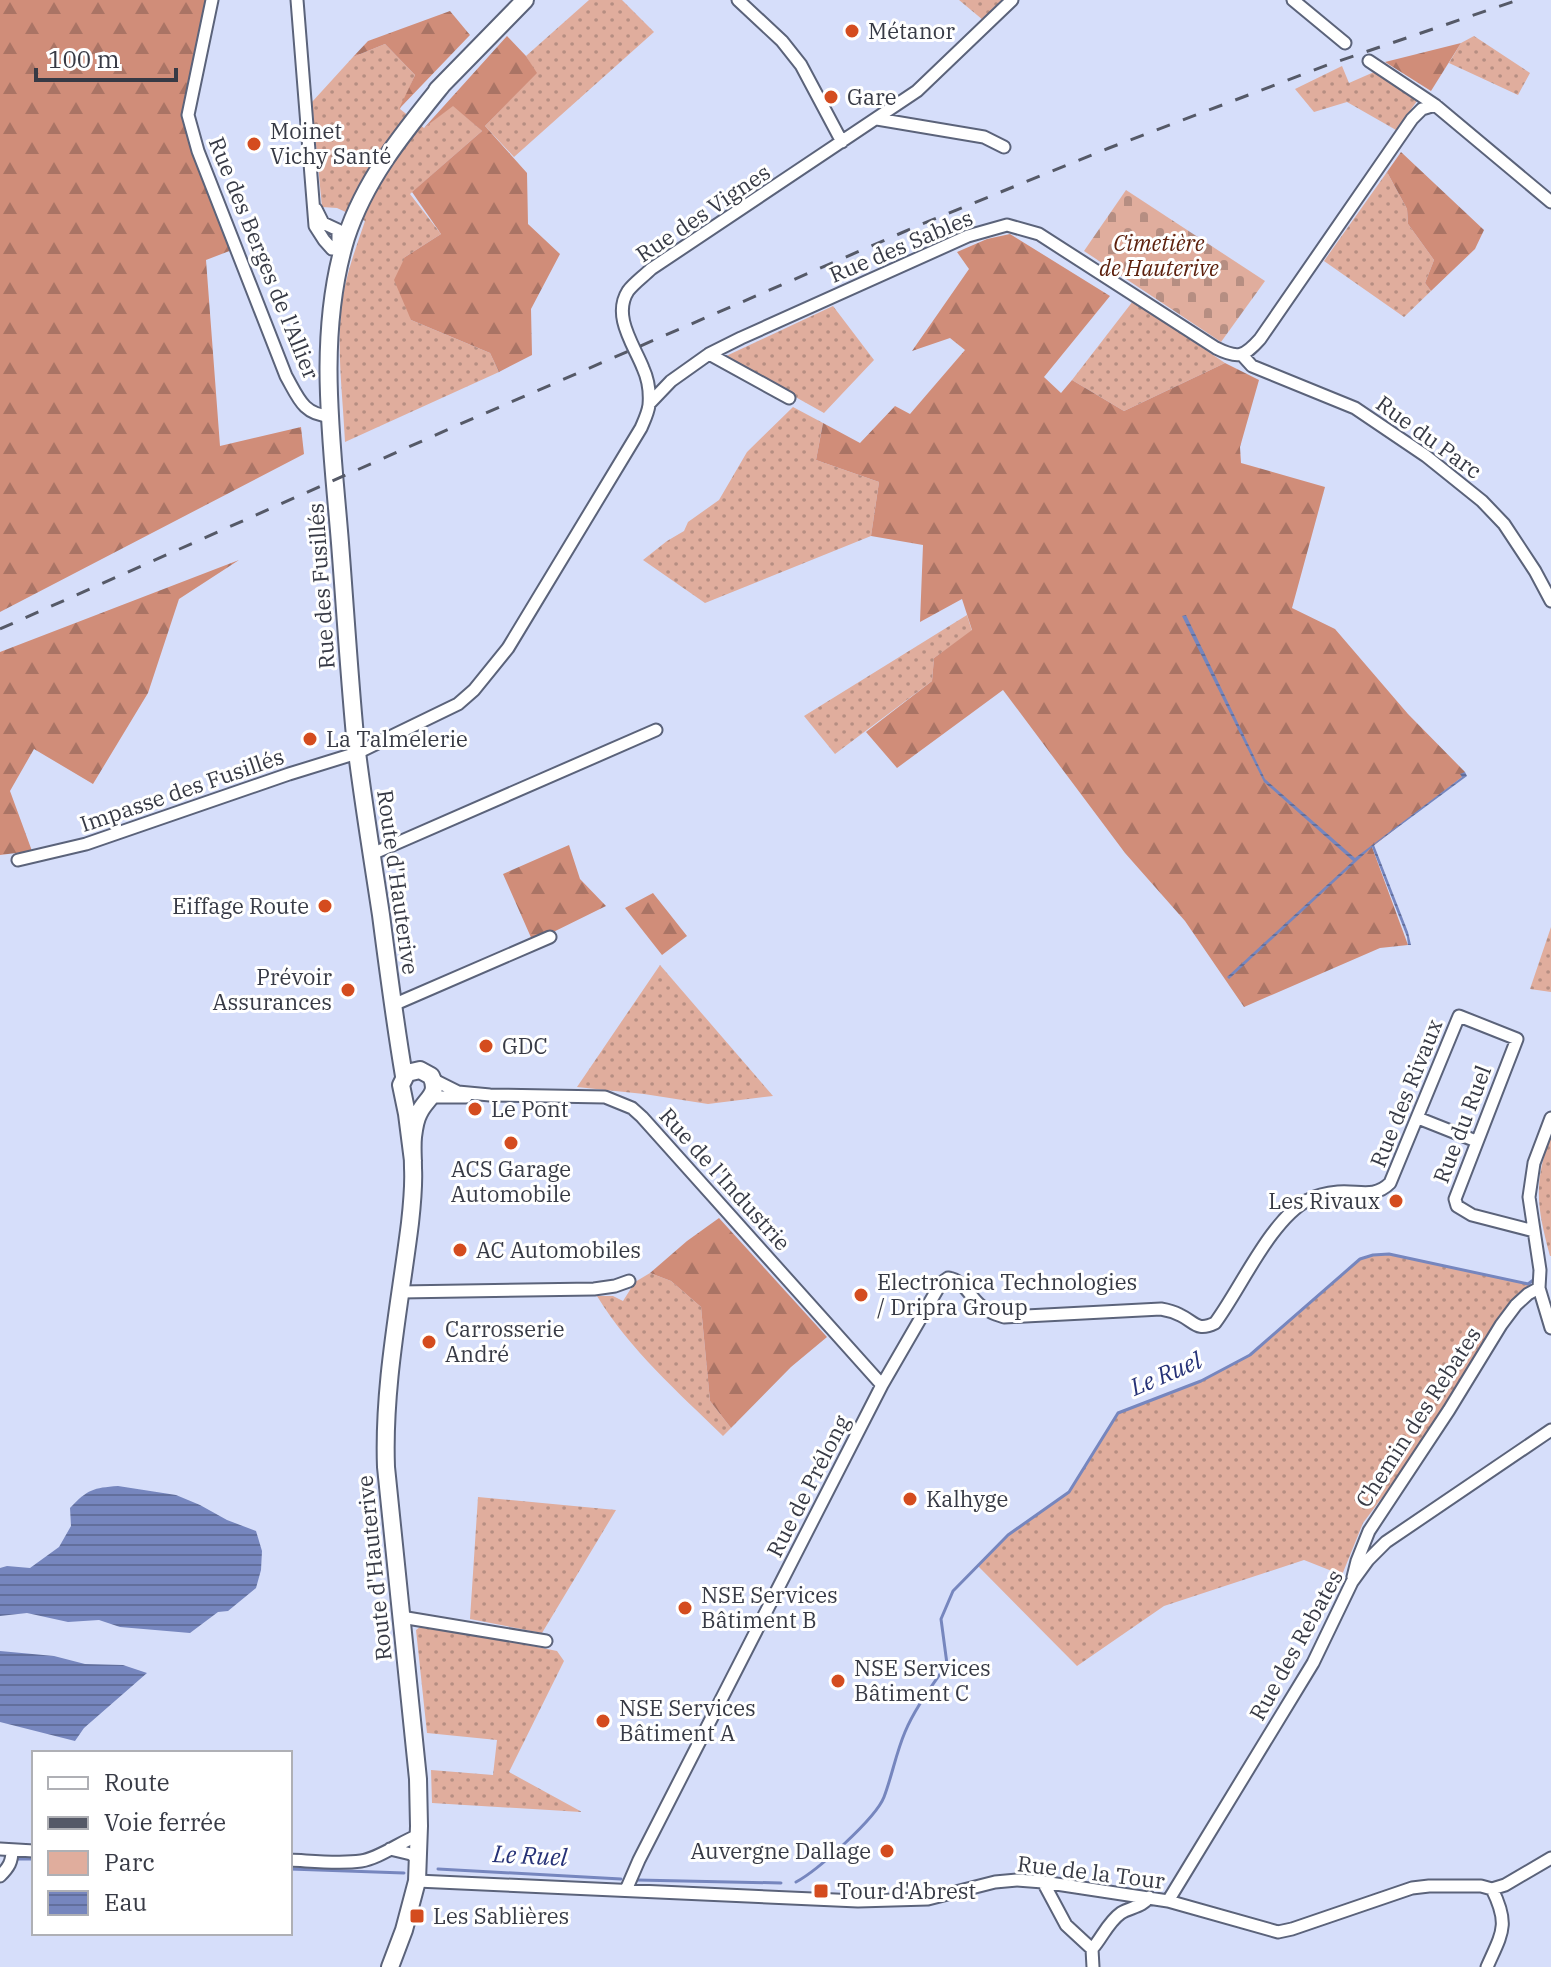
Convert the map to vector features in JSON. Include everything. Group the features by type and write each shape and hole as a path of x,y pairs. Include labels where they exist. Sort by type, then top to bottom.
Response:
{"main road":[{"name":"Rue des Fusillés","path":"357,753 322,348 323,303 339,241 396,141 442,85 525,0"},
{"name":"Rue des Fusillés","path":"330,416 328,348 339,241"},
{"name":"Route d'Hauterive","path":"357,753 404,1076"},
{"name":"Route d'Hauterive","path":"394,1011 412,1057 426,1074"},
{"path":"411,1071 426,1074 434,1088 428,1099 421,1103 411,1102 403,1095 401,1085 404,1076 411,1071"},
{"name":"Route d'Hauterive","path":"403,1095 413,1161"},
{"name":"Route d'Hauterive","path":"390,1967 417,1881 419,1835 418,1779 385,1436 387,1394 411,1206 413,1135 418,1115 428,1099"}],"street":[{"name":"Rue des Berges de l'Allier","path":"212,0 188,115 198,151 286,376 305,409 330,416"},
{"path":"297,0 315,226 324,240 339,241"},
{"path":"738,0 782,41 801,65 842,142"},
{"name":"Rue des Vignes","path":"648,382 622,317 629,290 651,269 917,91 1012,0"},
{"path":"1293,0 1345,43"},
{"path":"1369,61 1435,105 1551,202"},
{"path":"1242,355 1260,339 1412,119 1422,109 1435,105"},
{"path":"877,119 984,137 1004,147"},
{"path":"313,204 323,223 339,241"},
{"name":"Rue des Sables","path":"649,404 671,381 709,354 741,338 968,236 1007,225 1039,234 1216,348 1230,355 1242,355"},
{"path":"709,354 789,398"},
{"name":"Rue du Parc","path":"1242,355 1252,366 1355,408 1426,456 1482,501 1504,524 1551,601"},
{"path":"357,753 458,704 489,674 508,648 641,428 649,404 648,382 671,381"},
{"path":"372,854 656,730"},
{"path":"355,735 383,739"},
{"name":"Impasse des Fusillés","path":"18,860 86,844 357,753"},
{"path":"394,1011 550,937"},
{"name":"Rue des Rivaux","path":"948,1278 957,1279 981,1306 1004,1317 1161,1309 1181,1315 1200,1327 1207,1327 1217,1320 1271,1235 1288,1214 1318,1195 1337,1192 1371,1194 1390,1183 1459,1016"},
{"name":"Rue du Ruel","path":"1459,1016 1517,1039 1455,1194 1457,1206 1472,1215 1534,1231"},
{"name":"Rue de l'Industrie","path":"426,1074 458,1092 605,1097 632,1108 882,1385"},
{"name":"Rue de l'Industrie","path":"428,1099 490,1095"},
{"path":"1418,1118 1476,1141"},
{"path":"1551,1118 1529,1185 1540,1270 1539,1288 1551,1328"},
{"name":"Rue de Prélong","path":"626,1890 882,1385 941,1283 948,1278"},
{"path":"400,1292 594,1289 629,1281"},
{"name":"Chemin des Rebates","path":"1352,1582 1369,1531 1501,1325 1516,1305 1539,1288"},
{"name":"Rue des Rebates","path":"1168,1901 1313,1663 1352,1582 1368,1560 1386,1542 1551,1430"},
{"path":"401,1617 546,1641"},
{"path":"292,1860 360,1861 419,1835"},
{"path":"390,1849 418,1859"},
{"path":"6,1850 32,1851"},
{"path":"0,1876 12,1861 6,1850"},
{"path":"1487,1967 1503,1932 1501,1907 1492,1889 1505,1885 1551,1858"},
{"name":"Rue de la Tour","path":"417,1881 913,1901 1017,1880 1149,1897 1278,1932 1412,1888 1468,1886 1492,1889"},
{"path":"1043,1882 1066,1925 1092,1949"},
{"path":"1093,1967 1092,1949 1108,1925 1121,1914 1147,1902 1149,1897"}],"green space":[{"path":"0,0 208,0 184,115 232,250 206,260 220,446 301,427 304,454 0,612"},
{"path":"589,0 622,0 654,32 514,157 485,126 536,73 526,56"},
{"path":"959,0 1005,0 983,20"},
{"path":"450,11 470,35 399,109 415,75 385,44 353,57 368,41"},
{"path":"507,36 537,73 485,126 527,173 528,224 560,254 531,309 532,355 499,372 490,353 411,320 394,280 405,257 441,234 412,192 482,131 453,106 424,128"},
{"path":"1474,36 1530,73 1518,95 1449,63 1461,43"},
{"path":"1461,43 1431,91 1385,62"},
{"path":"385,44 415,75 400,109 424,128 453,105 482,131 410,194 441,234 405,257 411,320 490,353 499,372 345,442 340,360 342,299 365,221 337,208 322,207 312,102 353,57"},
{"path":"1342,66 1349,83 1374,72 1417,101 1396,130 1347,102 1314,112 1295,89"},
{"path":"1401,152 1484,230 1475,249 1431,291 1425,283 1434,260 1408,224 1407,209 1387,172"},
{"path":"1387,172 1407,209 1408,224 1434,260 1425,283 1431,291 1404,317 1324,261"},
{"name":"Cimetière de Hauterive","path":"1126,190 1265,281 1221,342 1084,251"},
{"path":"1010,234 1110,296 1044,377 1061,393 1072,380 1124,411 1225,363 1259,380 1240,447 1241,463 1325,487 1292,608 1335,629 1408,714 1465,772 1372,847 1408,945 1380,948 1244,1007 1185,921 1125,853 1003,690 897,768 866,732 932,681 934,658 972,630 962,599 920,622 923,545 871,536 879,482 816,460 823,423 860,443 895,406 910,414 965,350 950,338 912,351 969,269 957,252 987,239"},
{"path":"1133,301 1225,363 1124,411 1072,380"},
{"path":"833,306 874,360 824,413 724,357"},
{"path":"793,407 823,423 816,460 879,482 871,536 705,603 643,560 684,531 688,522 719,500 747,452"},
{"path":"239,560 179,599 148,693 93,784 34,749 10,791 32,851 0,855 0,652"},
{"path":"967,615 972,631 934,658 932,681 835,754 804,716"},
{"path":"569,845 580,879 606,906 533,942 503,874"},
{"path":"653,893 687,936 662,955 625,908"},
{"path":"1551,927 1551,992 1530,989 1549,933"},
{"path":"660,965 773,1096 708,1104 577,1087"},
{"path":"1551,1135 1550,1256 1542,1223 1539,1182"},
{"path":"719,1218 827,1337 791,1367 731,1428 710,1401 701,1307 671,1281 650,1273"},
{"path":"1389,1254 1528,1284 1528,1294 1363,1523 1342,1575 1304,1560 1164,1606 1077,1666 978,1566 1008,1535 1069,1492 1118,1413 1201,1381 1250,1355 1360,1259"},
{"path":"650,1273 671,1281 701,1307 710,1401 731,1428 723,1436 640,1352 597,1296 613,1296 623,1301 635,1282"},
{"path":"478,1497 616,1510 542,1633 470,1619"},
{"path":"424,1624 557,1651 564,1661 509,1772 582,1812 432,1803 431,1770 493,1775 497,1740 427,1733 416,1630"}],"water":[{"path":"1186,615 1265,779 1355,858 1465,772 1467,776 1374,845 1411,945 1408,945 1372,847 1229,979 1227,977 1353,861 1264,782 1182,616"},
{"path":"118,1486 176,1495 256,1531 262,1551 256,1588 228,1611 218,1612 190,1633 120,1627 99,1620 68,1622 27,1613 0,1616 0,1568 30,1568 59,1547 71,1526 70,1508 76,1502 91,1491"},
{"path":"0,1651 54,1656 85,1664 123,1665 147,1673 84,1728 75,1741 0,1722"}],"waterway":[{"name":"Le Ruel","path":"796,1882 845,1843 870,1818 884,1797 909,1723 947,1664 941,1619 953,1591 1008,1535 1069,1492 1118,1413 1201,1381 1250,1355 1360,1259 1389,1254 1528,1284 1536,1278"},
{"name":"Le Ruel","path":"18,1859 32,1859"},
{"name":"Le Ruel","path":"292,1869 404,1873"},
{"name":"Le Ruel","path":"438,1869 621,1879"},
{"name":"Le Ruel","path":"637,1880 781,1883"}],"railway":[{"path":"0,629 458,425 922,224 1109,148 1330,64 1518,0"}],"place":[{"name":"Métanor","path":"852,31"},
{"name":"Gare","path":"831,97"},
{"name":"Moinet Vichy Santé","path":"254,144"},
{"name":"La Talmelerie","path":"310,739"},
{"name":"Eiffage Route","path":"325,906"},
{"name":"Prévoir Assurances","path":"348,990"},
{"name":"GDC","path":"486,1046"},
{"name":"Le Pont","path":"475,1109"},
{"name":"ACS Garage Automobile","path":"511,1143"},
{"name":"Les Rivaux","path":"1396,1201"},
{"name":"AC Automobiles","path":"460,1250"},
{"name":"Electronica Technologies / Dripra Group","path":"861,1295"},
{"name":"Carrosserie André","path":"429,1342"},
{"name":"Kalhyge","path":"910,1499"},
{"name":"NSE Services Bâtiment B","path":"685,1608"},
{"name":"NSE Services Bâtiment C","path":"838,1681"},
{"name":"NSE Services Bâtiment A","path":"603,1721"},
{"name":"Auvergne Dallage","path":"887,1851"},
{"name":"Tour d'Abrest","path":"821,1891"},
{"name":"Les Sablières","path":"417,1916"}]}
